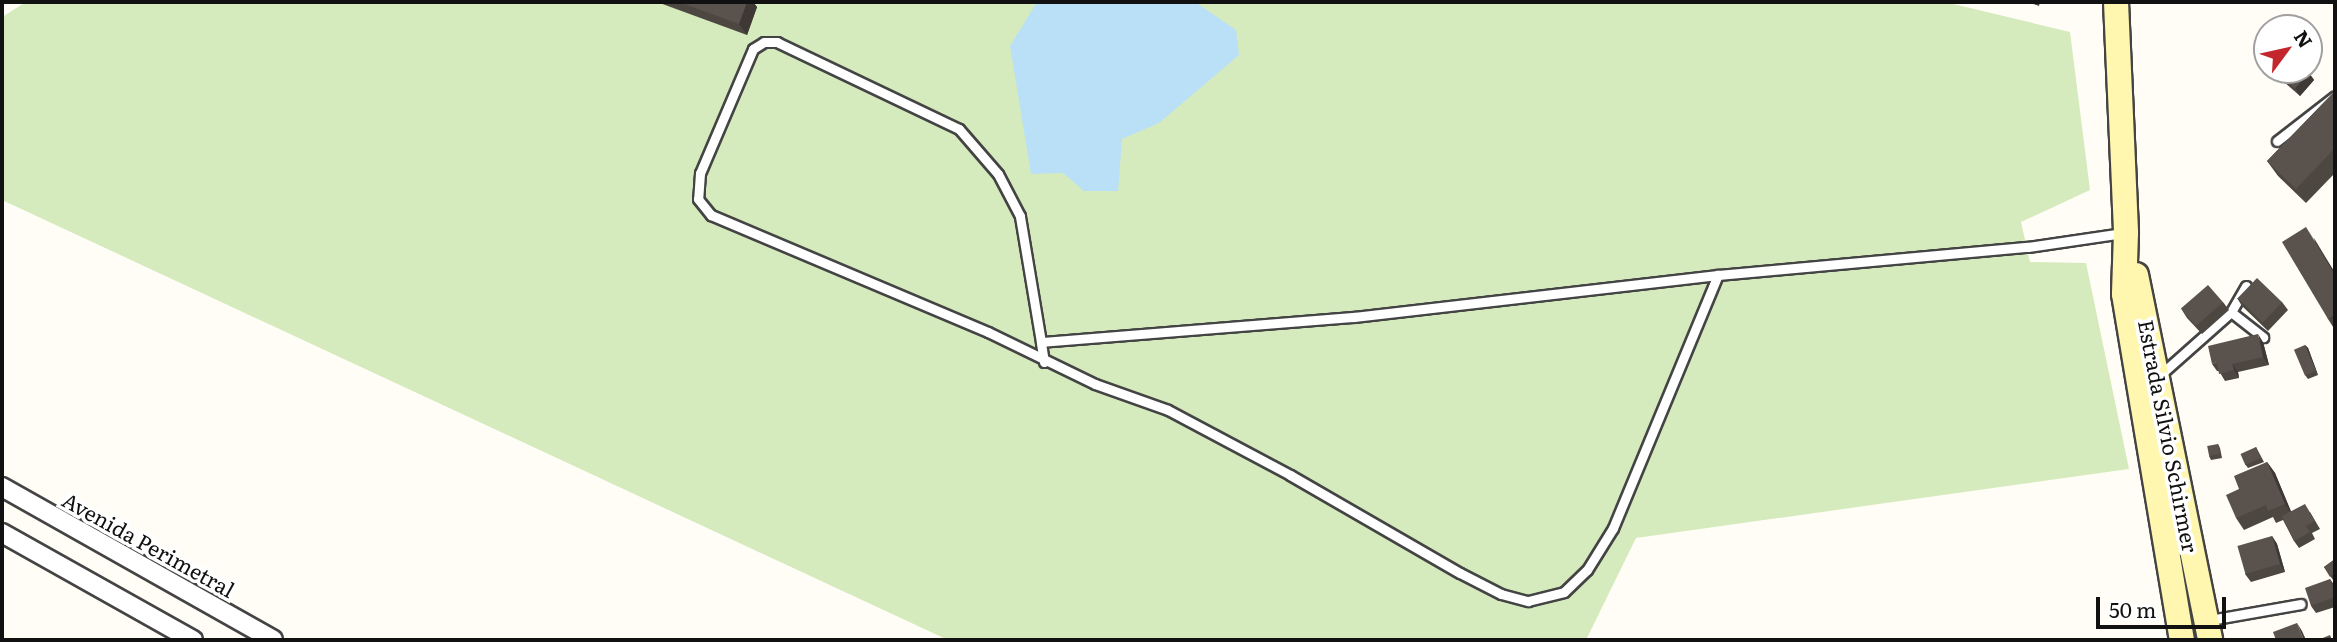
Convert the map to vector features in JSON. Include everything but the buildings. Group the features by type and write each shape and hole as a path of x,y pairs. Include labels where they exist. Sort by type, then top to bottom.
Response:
{"street":[{"name":"Estrada Silvio Schirmer","path":"2116,2 2126,233 2124,294 2182,640"},
{"name":"Estrada Silvio Schirmer","path":"2126,233 2208,631"},
{"name":"Avenida Perimetral","path":"2,487 273,640"},
{"path":"2,533 193,640"}],"lane":[{"path":"1044,362 1020,216 998,174 959,129 777,42 764,42 753,49 700,173 698,199 711,215 988,332 1044,362 1168,410 1290,475 1460,573 1501,594 1528,601 1564,592 1587,570 1613,528 1718,275"},
{"path":"2277,141 2335,96"},
{"path":"1041,342 1354,317 1718,275 2028,247 2126,233"},
{"path":"2157,379 2231,312 2246,286"},
{"path":"2231,312 2263,337"},
{"path":"2208,631 2301,604"}],"green space":[{"path":"26,2 1945,2 2070,32 2090,190 2021,222 2030,262 2086,263 2129,469 1636,538 1586,640 948,640 2,200 2,17"}],"water":[{"path":"1037,2 1195,2 1236,30 1239,55 1159,123 1122,139 1118,191 1084,191 1063,173 1031,174 1010,46"}]}
